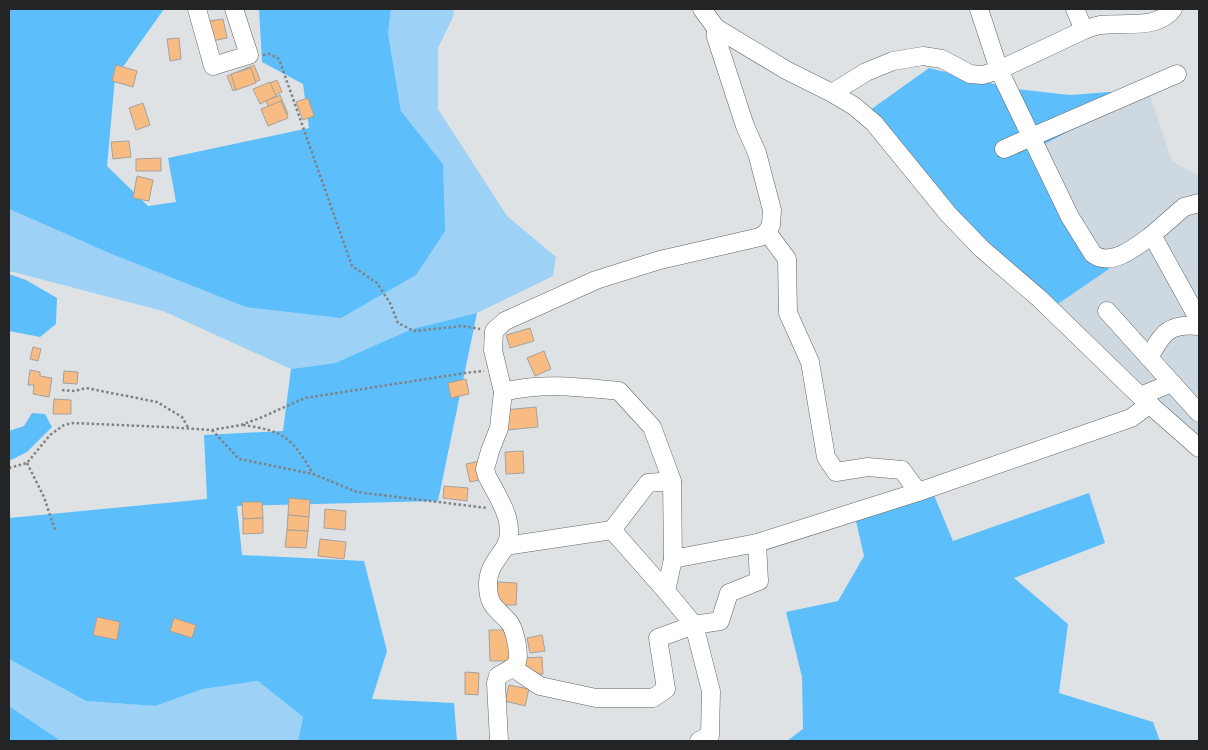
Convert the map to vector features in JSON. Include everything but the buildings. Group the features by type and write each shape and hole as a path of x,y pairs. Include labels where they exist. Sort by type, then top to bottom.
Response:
{"street":[{"path":"197,9 213,66 248,56 234,9"},
{"path":"702,9 716,28 786,70 832,92 854,106 874,123 949,214 982,249 1040,299 1145,400 1199,448"},
{"path":"979,9 999,70 1070,217 1093,254 1098,258 1110,259 1130,251 1184,207 1199,203"},
{"path":"832,92 866,72 893,62 924,56 942,60 970,74 983,75 999,70 1084,30 1099,25 1132,24 1151,21 1166,16 1173,9"},
{"path":"1075,10 1084,30"},
{"path":"499,741 496,683 498,676 513,668 518,661 515,634 510,623 496,611 492,604 488,586 489,574 493,563 506,546 510,534 509,524 487,476 486,469 490,451 499,428 503,392 493,350 494,331 504,321 596,280 660,260 760,237 767,232 771,225 772,210 757,153 744,126 716,37 716,28"},
{"path":"1004,149 1177,74"},
{"path":"767,232 787,259 788,313 810,362 826,457 836,472 868,467 902,470 918,492"},
{"path":"1152,235 1199,320"},
{"path":"1108,311 1199,414"},
{"path":"1149,358 1159,338 1173,327 1184,325 1199,326"},
{"path":"673,559 757,543 918,492 1131,418 1145,400 1172,383"},
{"path":"503,392 524,387 557,386 619,390 652,427 672,480 673,559 666,591"},
{"path":"506,546 612,530 648,483 672,480"},
{"path":"612,530 694,625 711,691 710,736 699,741"},
{"path":"513,668 540,686 596,698 653,698 666,689 658,638 694,625 720,621 729,593 759,581 757,543"}],"path":[{"path":"248,56 270,54 279,59 352,266 378,283 390,303 398,323 414,331 462,326 494,331"},
{"path":"9,468 27,463 50,435 64,425 73,423 212,430 241,425 305,398 465,373 480,371 498,372"},
{"path":"62,390 75,391 86,388 157,402 182,417 189,428"},
{"path":"241,425 262,427 286,436 299,450 313,474"},
{"path":"212,430 239,459 313,474 357,492 503,510"},
{"path":"27,463 44,496 55,530"}],"shaded area":[{"path":"9,9 164,9 115,78 107,166 148,206 176,202 168,158 309,128 303,84 262,62 259,9 391,9 388,33 401,111 443,164 445,231 416,275 341,318 246,307 107,252 9,209"},
{"path":"391,9 453,9 454,15 438,48 438,109 507,216 556,257 553,276 477,313 412,329 335,363 291,369 163,311 9,271 9,209 107,252 443,164 401,111 388,33"},
{"path":"929,68 1015,89 1070,95 1148,89 1041,146 1109,269 1052,308 950,219 866,113"},
{"path":"1148,89 1172,161 1199,176 1199,443 1052,308 1041,146"},
{"path":"9,274 26,280 57,298 56,324 40,337 9,331"},
{"path":"477,313 438,501 237,506 242,555 364,561 387,651 372,699 454,703 457,741 298,741 303,717 258,681 203,689 155,706 86,701 9,659 9,518 207,499 204,435 283,431 291,369 335,363 412,329"},
{"path":"32,413 45,414 52,427 27,452 9,461 9,431 24,426"},
{"path":"1089,493 1105,543 1014,578 1068,624 1059,693 1153,722 1160,741 787,741 803,729 802,677 786,612 838,601 864,556 856,521 934,495 953,541"},
{"path":"9,659 86,701 155,706 203,689 258,681 303,717 298,741 61,741 9,706"},
{"path":"9,706 61,741 9,741"}]}
